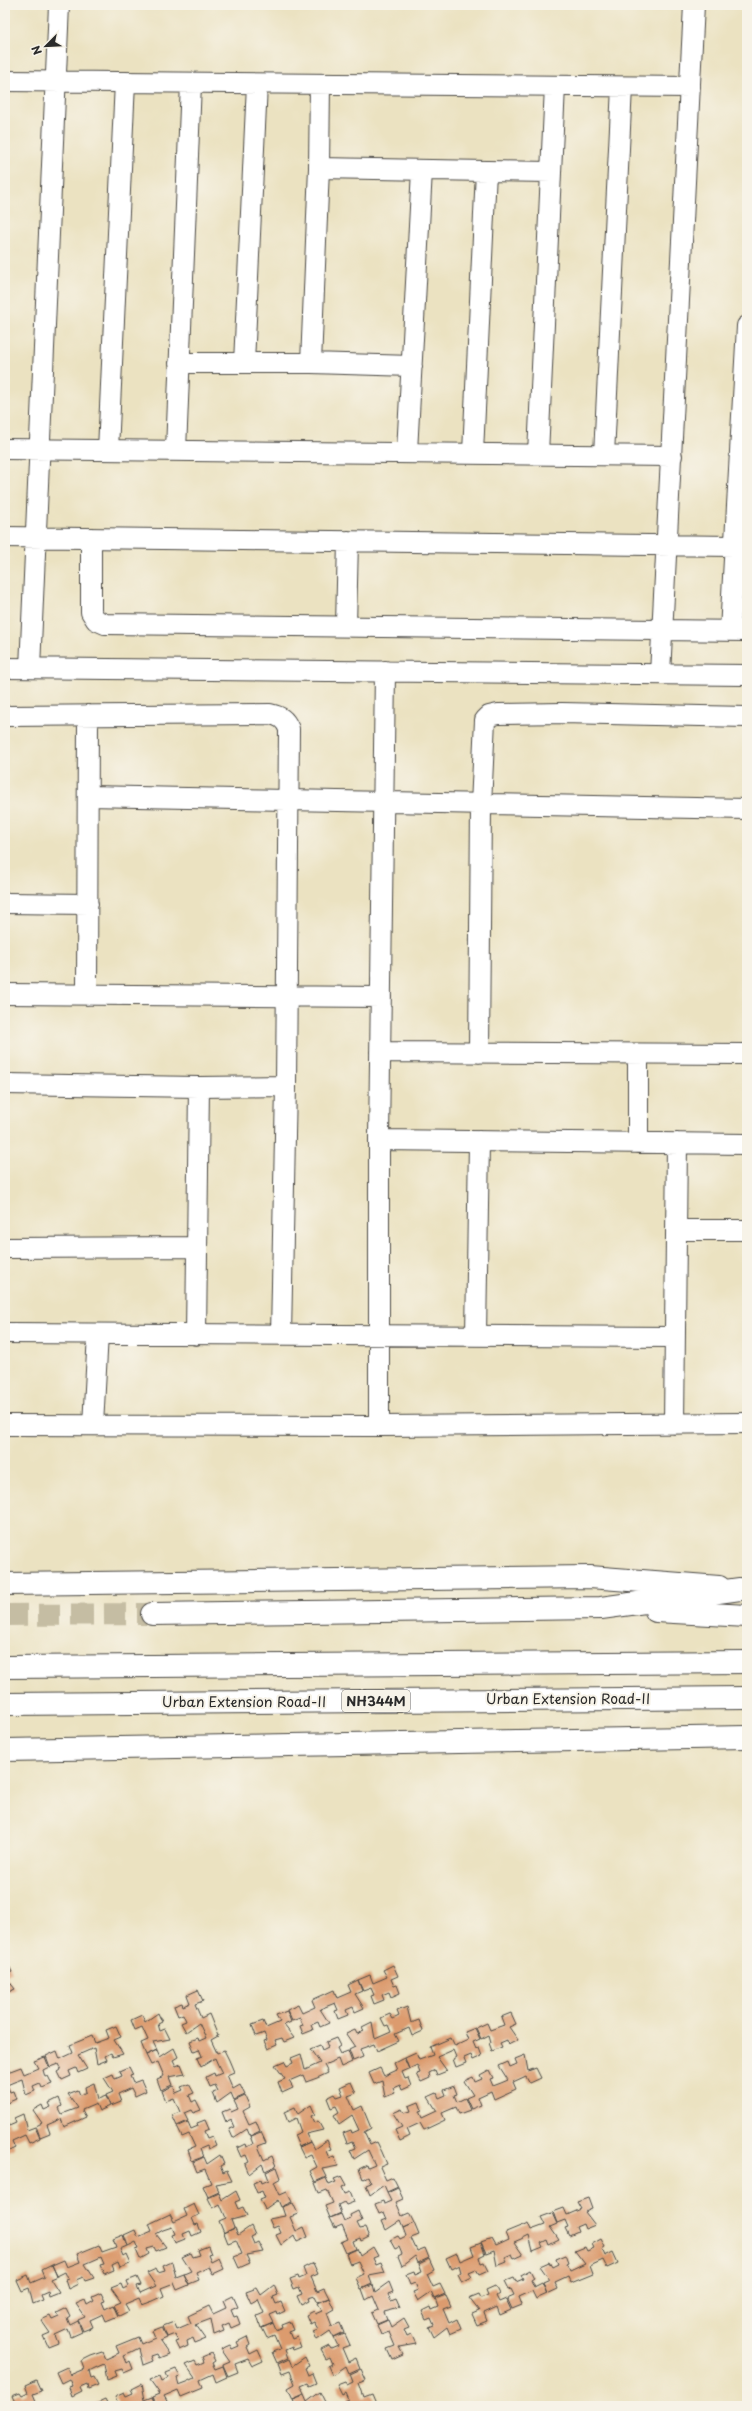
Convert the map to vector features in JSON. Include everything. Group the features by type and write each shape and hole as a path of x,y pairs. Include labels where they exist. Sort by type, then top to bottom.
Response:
{"main road":[{"path":"5,1584 590,1577 743,1589"},
{"path":"601,1608 743,1589"},
{"path":"152,1614 601,1608 747,1616"},
{"path":"5,1667 747,1662"},
{"name":"Urban Extension Road-II","path":"5,1704 747,1698"},
{"path":"5,1750 747,1737"}],"street":[{"path":"30,668 59,5"},
{"path":"660,674 694,5"},
{"path":"5,81 690,87"},
{"path":"108,450 125,82"},
{"path":"176,450 191,83"},
{"path":"244,363 257,84"},
{"path":"310,362 319,168 320,84"},
{"path":"538,454 555,86"},
{"path":"604,455 622,86"},
{"path":"319,168 551,172"},
{"path":"407,452 422,170"},
{"path":"473,453 486,171"},
{"path":"91,538 90,612 96,620 105,624 738,631 734,546 747,326"},
{"path":"179,363 310,362 412,366"},
{"path":"5,449 407,452 672,456"},
{"path":"5,537 734,546"},
{"path":"346,626 348,541"},
{"path":"5,668 747,675"},
{"path":"379,1426 380,997 385,671"},
{"path":"479,1052 481,805 483,727 485,720 489,716 562,713 747,717"},
{"path":"87,995 89,796 88,715"},
{"path":"5,716 279,715 285,720 289,729 286,1086 281,1335"},
{"path":"89,796 481,805 747,809"},
{"path":"5,903 88,904"},
{"path":"5,994 380,997"},
{"path":"380,1052 747,1054"},
{"path":"638,1054 638,1143"},
{"path":"5,1084 198,1087 286,1086"},
{"path":"196,1335 198,1087"},
{"path":"379,1140 747,1144"},
{"path":"476,1336 479,1141"},
{"path":"674,1424 677,1143"},
{"path":"676,1230 747,1230"},
{"path":"5,1248 197,1247"},
{"path":"5,1333 675,1337"},
{"path":"93,1425 98,1334"},
{"path":"5,1424 379,1426 747,1423"}],"building":[{"path":"7,1962 12,1972 5,1976 5,1963"},
{"path":"393,1965 398,1976 391,1979 394,1986 397,1985 400,1993 391,1997 389,1992 382,1995 384,2000 374,2004 371,1996 374,1995 371,1988 363,1991 358,1980 370,1975 373,1983 387,1977 383,1970"},
{"path":"5,1977 15,1989 6,1993"},
{"path":"358,1980 362,1991 355,1994 364,2008 355,2012 353,2007 346,2010 348,2015 338,2019 335,2011 338,2010 335,2003 320,2009 329,2023 320,2027 318,2022 311,2025 313,2030 303,2034 300,2026 303,2025 300,2018 292,2021 287,2010 298,2005 302,2013 315,2007 312,2000 334,1990 337,1998 351,1992 348,1985"},
{"path":"198,1990 203,2001 195,2004 201,2018 209,2014 218,2036 211,2040 217,2053 224,2050 229,2060 234,2072 227,2075 233,2089 240,2085 245,2095 234,2100 231,2093 217,2103 213,2093 218,2091 215,2085 210,2087 206,2077 214,2073 215,2076 222,2073 215,2058 201,2067 197,2058 202,2056 199,2049 194,2051 190,2041 198,2038 199,2041 206,2038 199,2023 186,2032 181,2023 186,2021 183,2014 178,2016 174,2006 182,2003 183,2006 190,2003 187,1995"},
{"path":"407,2007 411,2023 419,2020 423,2031 412,2036 409,2028 395,2034 399,2041 377,2051 374,2044 360,2049 363,2057 353,2061 349,2050 355,2047 346,2034 355,2030 357,2034 364,2031 362,2027 372,2022 375,2039 391,2032 388,2025 385,2026 381,2018 390,2014 393,2019 399,2016 397,2011"},
{"path":"287,2011 291,2022 284,2025 294,2038 284,2042 282,2038 275,2040 277,2045 268,2049 264,2041 267,2040 264,2033 256,2036 252,2025 263,2021 266,2028 280,2022 276,2015"},
{"path":"158,2013 162,2022 158,2024 160,2031 165,2029 170,2039 153,2042 157,2050 146,2055 141,2043 148,2040 142,2027 135,2030 131,2020 142,2015 145,2022"},
{"path":"511,2013 516,2024 509,2027 518,2040 508,2045 507,2040 500,2043 502,2047 492,2051 489,2043 491,2042 489,2035 481,2039 476,2028 487,2023 490,2030 504,2025 501,2017"},
{"path":"116,2026 121,2037 114,2040 123,2054 113,2057 111,2053 105,2056 107,2060 97,2064 94,2048 78,2055 87,2069 78,2073 76,2068 69,2071 71,2076 62,2080 58,2072 61,2070 58,2064 50,2067 46,2056 57,2051 60,2059 73,2053 70,2045 92,2036 95,2043 109,2038 106,2030"},
{"path":"475,2028 480,2039 473,2042 476,2049 479,2048 482,2056 473,2060 471,2055 464,2058 466,2063 456,2067 453,2059 456,2057 453,2050 437,2057 447,2071 437,2075 435,2070 429,2073 430,2078 421,2082 417,2074 420,2073 417,2065 409,2069 405,2058 416,2053 419,2060 433,2055 430,2047 451,2038 455,2046 468,2040 465,2032"},
{"path":"336,2038 340,2046 337,2048 340,2054 348,2051 352,2062 341,2067 338,2059 324,2065 328,2073 306,2082 303,2075 289,2081 293,2088 282,2093 278,2082 285,2079 275,2065 284,2061 287,2066 293,2063 291,2058 301,2054 305,2070 320,2063 310,2049 320,2045 322,2050 328,2047 326,2042"},
{"path":"174,2048 178,2057 173,2060 176,2066 181,2064 185,2074 169,2077 172,2085 161,2090 157,2079 164,2076 158,2062 151,2065 146,2055 157,2050 160,2057"},
{"path":"525,2055 528,2071 536,2068 541,2078 530,2083 526,2076 513,2082 516,2089 494,2099 491,2091 478,2097 481,2105 471,2109 466,2098 473,2095 464,2081 473,2077 475,2082 482,2079 480,2075 489,2070 493,2078 490,2079 493,2086 501,2083 508,2080 499,2066 508,2062 510,2067 517,2064 515,2059"},
{"path":"45,2057 49,2067 43,2070 45,2077 48,2076 52,2084 42,2088 40,2083 33,2086 35,2091 26,2095 22,2079 14,2082 7,2085 10,2092 13,2091 16,2099 7,2103 5,2073 21,2067 24,2074 38,2068 34,2061"},
{"path":"404,2058 409,2069 402,2072 405,2079 408,2078 411,2086 402,2090 400,2085 393,2088 395,2093 385,2097 382,2081 374,2084 369,2073 380,2068 384,2076 397,2070 394,2063"},
{"path":"129,2067 133,2075 130,2076 133,2083 141,2080 146,2091 135,2096 131,2088 118,2094 121,2102 111,2106 106,2095 113,2092 104,2078 113,2074 115,2079 122,2076 120,2071"},
{"path":"351,2082 356,2093 348,2096 354,2110 362,2106 371,2128 364,2132 370,2145 377,2142 382,2152 387,2164 380,2167 386,2180 393,2177 398,2187 387,2192 384,2185 370,2195 366,2185 371,2183 368,2176 363,2179 359,2169 367,2165 368,2168 375,2165 368,2150 354,2159 350,2150 355,2148 352,2141 347,2143 343,2133 351,2130 352,2133 359,2130 352,2115 339,2124 334,2115 339,2112 336,2106 331,2108 327,2098 335,2094 337,2097 343,2095 340,2087"},
{"path":"94,2083 98,2099 106,2096 110,2106 99,2111 96,2104 82,2110 86,2117 64,2127 61,2119 47,2125 50,2133 40,2137 36,2126 42,2123 33,2110 42,2105 44,2110 51,2107 49,2103 59,2098 62,2106 59,2108 62,2114 78,2108 68,2094 78,2090 80,2095 86,2092 85,2087"},
{"path":"189,2084 194,2093 189,2095 192,2102 196,2100 201,2110 193,2113 191,2110 184,2113 188,2121 177,2126 172,2115 180,2112 174,2098 166,2101 162,2091 173,2086 176,2093 183,2090 181,2087"},
{"path":"454,2086 457,2094 454,2095 457,2102 465,2098 470,2110 459,2114 456,2107 442,2113 445,2120 424,2130 420,2123 407,2129 410,2136 400,2141 395,2130 402,2127 393,2113 402,2109 404,2113 411,2111 409,2106 419,2102 422,2110 419,2111 422,2118 437,2111 428,2097 437,2093 439,2098 446,2095 444,2090"},
{"path":"245,2096 250,2107 243,2111 249,2124 256,2121 260,2131 250,2136 247,2129 233,2138 229,2129 234,2127 231,2120 226,2122 222,2112 230,2109 231,2112 238,2109 234,2101"},
{"path":"311,2105 315,2114 311,2116 314,2123 318,2121 323,2130 306,2134 310,2142 299,2147 294,2135 301,2132 296,2118 288,2122 284,2112 295,2107 298,2114"},
{"path":"23,2114 27,2130 35,2127 40,2138 29,2143 25,2135 12,2141 15,2148 5,2153 5,2140 7,2139 5,2122 7,2121 9,2126 16,2123 14,2118"},
{"path":"205,2120 209,2129 204,2131 207,2138 212,2136 216,2145 208,2149 207,2146 200,2149 203,2157 192,2161 188,2150 195,2147 189,2134 182,2137 177,2127 188,2122 191,2129 198,2126 197,2123"},
{"path":"261,2132 266,2143 258,2146 264,2160 272,2156 276,2166 265,2171 262,2164 249,2174 245,2164 249,2162 246,2155 241,2157 237,2148 245,2144 246,2147 253,2144 250,2136"},
{"path":"327,2140 331,2149 326,2151 329,2158 334,2156 338,2166 322,2169 326,2177 315,2182 310,2171 317,2167 311,2154 304,2157 299,2147 310,2142 314,2149"},
{"path":"220,2155 224,2164 220,2166 223,2173 227,2171 232,2181 215,2184 219,2192 208,2197 203,2186 211,2183 205,2169 197,2172 193,2162 204,2157 207,2164"},
{"path":"277,2167 281,2178 274,2182 280,2195 287,2192 292,2202 281,2207 278,2200 265,2209 260,2200 265,2198 262,2191 257,2193 253,2183 261,2180 262,2183 269,2180 266,2172"},
{"path":"342,2176 347,2185 342,2187 345,2194 350,2192 354,2202 346,2205 344,2202 338,2205 341,2213 330,2218 325,2206 333,2203 327,2190 319,2193 315,2183 326,2178 329,2185 336,2182 334,2179"},
{"path":"398,2188 403,2199 396,2202 402,2216 409,2213 414,2223 403,2228 400,2221 386,2230 382,2221 387,2219 384,2212 379,2214 375,2204 383,2201 384,2204 391,2201 387,2193"},
{"path":"236,2191 240,2200 235,2202 238,2209 243,2207 247,2216 231,2220 234,2228 224,2233 219,2221 226,2218 220,2204 213,2208 208,2198 219,2193 222,2200"},
{"path":"588,2198 592,2209 585,2212 595,2225 585,2229 583,2224 576,2227 578,2232 569,2236 565,2228 568,2227 565,2220 557,2223 553,2212 564,2208 567,2215 581,2209 577,2202"},
{"path":"293,2203 298,2214 290,2217 296,2231 304,2227 308,2237 297,2242 294,2235 281,2245 276,2235 281,2233 278,2226 273,2228 269,2219 285,2216 282,2207"},
{"path":"194,2204 199,2215 192,2218 195,2225 198,2224 201,2232 192,2236 190,2231 183,2234 185,2239 175,2243 172,2235 175,2234 172,2227 163,2230 156,2234 166,2247 156,2251 154,2247 147,2249 149,2254 140,2259 136,2250 139,2249 136,2242 128,2246 124,2235 135,2230 138,2237 152,2231 149,2224 170,2214 174,2222 187,2216 184,2209"},
{"path":"358,2211 362,2221 357,2223 360,2229 365,2228 369,2237 361,2241 360,2238 353,2241 356,2249 346,2253 341,2242 348,2239 342,2225 335,2228 330,2218 341,2214 344,2221 351,2218 350,2215"},
{"path":"552,2213 557,2224 550,2227 559,2240 549,2245 547,2240 541,2243 543,2247 533,2251 529,2235 514,2242 523,2255 514,2259 512,2255 505,2258 507,2262 497,2266 494,2250 486,2253 481,2242 492,2238 496,2245 509,2239 506,2232 528,2223 531,2230 545,2225 541,2217"},
{"path":"414,2223 419,2235 411,2238 417,2251 425,2248 429,2258 418,2263 415,2256 402,2266 398,2256 402,2254 399,2247 395,2249 390,2240 398,2236 400,2239 406,2236 403,2228"},
{"path":"251,2226 255,2235 251,2237 254,2244 258,2242 263,2252 246,2255 250,2263 239,2268 234,2257 242,2254 236,2240 228,2243 224,2233 235,2228 238,2235"},
{"path":"123,2235 127,2246 120,2249 123,2256 126,2254 130,2263 120,2267 118,2262 112,2265 114,2270 104,2274 100,2265 104,2264 101,2257 85,2264 94,2278 85,2281 83,2277 76,2280 78,2284 68,2289 65,2280 68,2279 65,2272 57,2276 52,2265 64,2260 67,2267 80,2262 77,2254 99,2245 102,2252 116,2247 113,2239"},
{"path":"601,2239 605,2247 602,2249 605,2256 613,2252 618,2263 607,2268 603,2260 590,2266 593,2274 571,2283 568,2276 555,2282 558,2289 547,2294 543,2283 550,2280 540,2266 549,2262 552,2267 558,2264 556,2259 566,2255 569,2263 567,2264 570,2271 585,2264 575,2251 585,2247 587,2251 594,2248 592,2244"},
{"path":"481,2243 485,2254 479,2257 481,2264 484,2263 488,2271 479,2275 476,2270 469,2273 472,2277 462,2282 458,2274 461,2272 459,2265 451,2269 446,2258 457,2253 460,2261 474,2255 471,2247"},
{"path":"208,2246 211,2254 208,2255 211,2262 219,2258 224,2269 213,2274 209,2267 196,2273 199,2280 189,2284 184,2274 191,2271 182,2257 191,2253 193,2257 200,2255 198,2250"},
{"path":"373,2247 378,2256 373,2258 376,2265 381,2263 385,2273 369,2276 372,2284 361,2289 356,2278 364,2274 358,2261 350,2264 346,2254 357,2249 360,2256"},
{"path":"429,2259 434,2270 427,2274 433,2287 440,2284 445,2294 434,2299 431,2292 418,2301 413,2292 418,2290 415,2283 410,2285 406,2275 414,2272 415,2275 422,2272 419,2264"},
{"path":"172,2262 176,2277 184,2274 189,2285 177,2290 174,2283 161,2288 164,2296 142,2305 139,2298 125,2304 129,2311 119,2316 114,2305 121,2302 111,2288 121,2284 123,2289 129,2286 127,2281 137,2277 141,2285 137,2286 140,2293 156,2286 147,2273 156,2269 158,2273 165,2271 163,2266"},
{"path":"313,2263 318,2274 311,2277 317,2291 324,2288 329,2298 318,2302 315,2296 308,2298 309,2301 301,2305 297,2296 302,2294 299,2287 294,2289 290,2279 298,2276 299,2279 306,2276 303,2268"},
{"path":"52,2265 57,2276 50,2279 59,2293 49,2297 48,2292 41,2295 43,2300 33,2304 29,2288 22,2291 17,2280 28,2275 31,2283 45,2277 42,2270"},
{"path":"530,2270 534,2278 531,2280 534,2287 542,2283 547,2294 536,2299 532,2291 519,2297 522,2305 512,2309 507,2298 514,2295 511,2289 508,2290 504,2282 514,2278 516,2282 523,2279 521,2275"},
{"path":"389,2282 393,2292 388,2294 391,2301 396,2299 400,2308 384,2312 387,2320 377,2324 372,2313 379,2310 373,2296 366,2300 362,2289 373,2285 375,2292"},
{"path":"274,2285 278,2295 273,2297 276,2304 281,2302 285,2311 277,2315 276,2312 269,2315 273,2323 261,2328 257,2316 264,2313 258,2299 251,2303 246,2292 257,2288 261,2295"},
{"path":"495,2286 499,2294 496,2296 499,2302 506,2299 511,2310 500,2315 497,2307 484,2313 487,2321 477,2325 472,2314 479,2311 469,2298 479,2294 481,2298 488,2295 486,2290"},
{"path":"101,2293 105,2301 102,2302 105,2309 113,2305 118,2316 106,2321 103,2314 90,2320 93,2327 83,2331 78,2320 85,2317 76,2304 85,2300 87,2305 94,2301 92,2297"},
{"path":"446,2295 451,2306 443,2309 449,2323 457,2319 461,2329 450,2334 447,2327 434,2337 429,2327 434,2325 431,2318 426,2320 422,2311 430,2307 431,2310 438,2307 435,2299"},
{"path":"233,2296 238,2307 231,2310 234,2317 237,2316 240,2324 231,2328 229,2323 222,2326 224,2331 214,2335 211,2319 195,2325 205,2339 195,2343 193,2338 187,2341 188,2346 179,2350 175,2342 178,2341 175,2334 167,2337 163,2326 174,2322 177,2329 191,2323 188,2316 209,2306 213,2314 226,2308 223,2301"},
{"path":"329,2298 334,2309 327,2313 332,2326 340,2323 344,2333 334,2338 330,2331 317,2340 313,2331 318,2329 314,2322 310,2324 306,2315 314,2311 315,2314 322,2311 318,2303"},
{"path":"66,2308 70,2316 67,2318 70,2325 78,2321 82,2332 71,2337 68,2329 55,2335 58,2343 48,2347 43,2336 50,2333 41,2320 50,2316 52,2320 59,2317 56,2313"},
{"path":"404,2318 409,2327 404,2329 407,2336 411,2334 416,2344 399,2347 403,2355 392,2360 387,2349 395,2346 389,2332 381,2335 377,2325 388,2320 391,2327"},
{"path":"290,2321 294,2330 289,2332 292,2339 297,2337 301,2347 293,2350 292,2347 285,2350 288,2358 277,2363 272,2352 280,2349 274,2335 267,2338 262,2328 273,2323 276,2330 283,2327 282,2324"},
{"path":"162,2327 167,2338 160,2341 169,2354 159,2358 157,2354 151,2356 153,2361 143,2365 139,2349 124,2356 127,2363 130,2361 133,2369 124,2373 122,2369 115,2371 117,2376 107,2380 104,2364 89,2371 91,2378 94,2377 98,2385 88,2389 87,2384 80,2387 82,2391 72,2396 69,2387 72,2386 69,2379 61,2383 56,2372 67,2367 70,2375 84,2369 81,2361 103,2352 106,2359 119,2353 116,2346 138,2337 141,2344 155,2338 152,2331"},
{"path":"345,2334 350,2345 342,2348 348,2362 356,2358 360,2368 349,2373 346,2366 333,2375 329,2366 333,2364 330,2357 326,2359 321,2350 329,2346 331,2349 338,2346 334,2338"},
{"path":"247,2337 250,2345 247,2347 250,2354 258,2350 263,2361 252,2366 248,2359 235,2364 238,2372 228,2376 223,2365 230,2362 221,2349 230,2345 232,2349 239,2346 237,2342"},
{"path":"211,2353 215,2361 212,2363 215,2369 223,2366 227,2377 216,2382 213,2374 200,2380 203,2388 181,2397 178,2390 164,2396 168,2403 157,2406 153,2397 160,2394 150,2380 160,2376 162,2381 168,2378 166,2373 176,2369 180,2377 177,2378 179,2385 187,2382 195,2378 186,2365 195,2361 197,2365 204,2362 202,2357"},
{"path":"305,2357 309,2366 305,2368 308,2375 312,2373 316,2383 309,2386 307,2383 300,2386 304,2394 293,2399 288,2388 295,2384 290,2371 282,2374 278,2364 289,2359 292,2366"},
{"path":"361,2369 366,2380 359,2383 364,2397 372,2394 377,2406 364,2406 362,2402 356,2406 346,2406 345,2402 349,2400 346,2393 342,2395 337,2385 345,2382 347,2385 353,2382 350,2374"},
{"path":"36,2380 41,2391 33,2394 38,2406 22,2406 21,2404 17,2406 12,2396 20,2393 22,2396 28,2393 25,2385"},
{"path":"141,2384 144,2400 152,2397 156,2406 123,2406 121,2403 118,2404 115,2396 124,2392 126,2396 133,2393 131,2389"},
{"path":"320,2392 325,2402 320,2404 321,2406 296,2406 293,2399 304,2395 307,2402"},
{"path":"105,2400 108,2406 96,2406 96,2404"}],"tunnel":[{"path":"5,1615 152,1614"}]}
